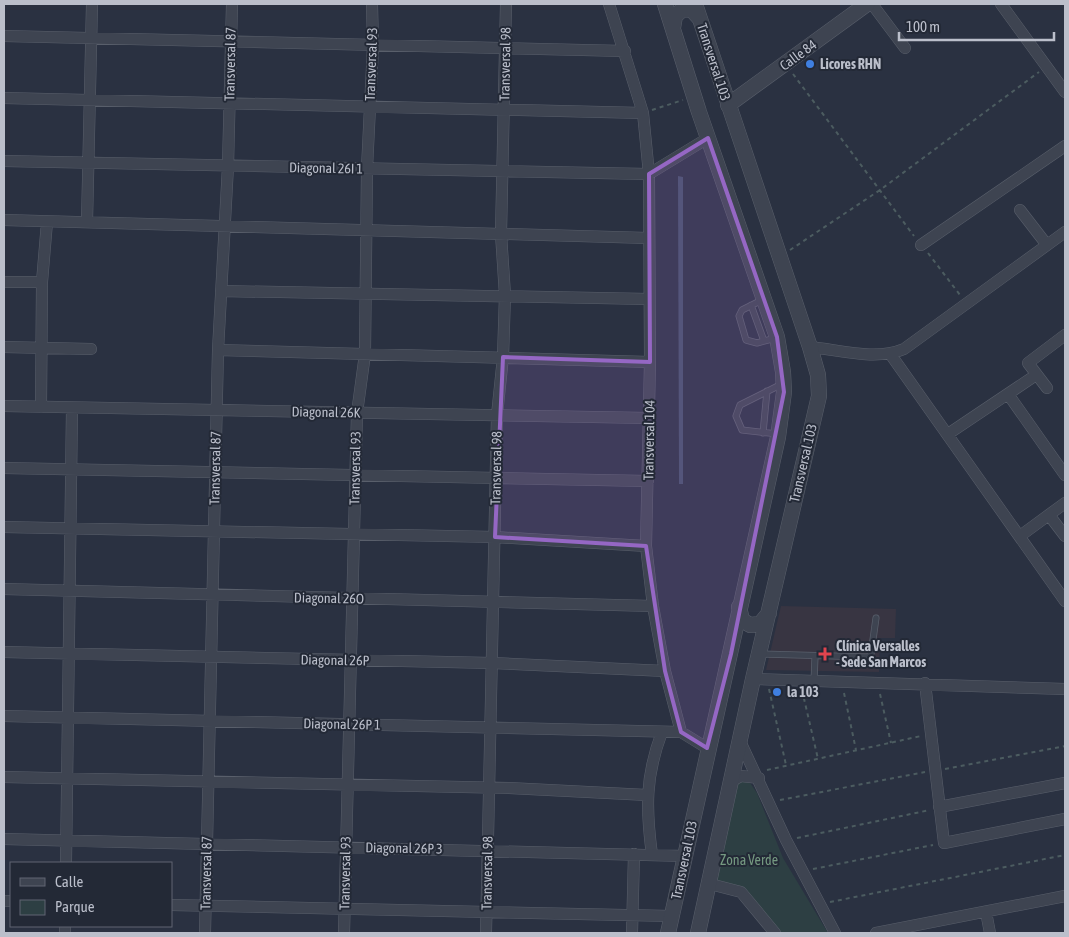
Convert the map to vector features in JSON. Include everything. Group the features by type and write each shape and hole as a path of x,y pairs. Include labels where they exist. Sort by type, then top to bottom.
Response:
{"street":[{"path":"88,222 92,4"},
{"name":"Transversal 87","path":"205,933 218,350 228,166 232,4"},
{"name":"Transversal 93","path":"344,933 356,413 365,354 367,168 373,46 372,4"},
{"name":"Transversal 98","path":"486,933 496,478 498,415 504,357 505,295 501,234 506,4"},
{"name":"Transversal 103","path":"665,4 784,383 771,434 731,654 707,748 668,933"},
{"name":"Transversal 103","path":"695,4 810,347 818,375 819,396 759,654 760,679 739,739 710,884 698,933"},
{"name":"Calle 84","path":"728,105 867,4"},
{"path":"872,4 905,48"},
{"path":"1001,4 1065,92"},
{"path":"4,98 643,113 613,7"},
{"path":"673,28 675,16 683,9 692,10 700,19"},
{"path":"4,36 230,43 625,51"},
{"name":"Transversal 104","path":"643,113 649,174 650,362 646,546 653,606 665,671 681,732"},
{"path":"649,174 708,138"},
{"path":"921,245 1065,146"},
{"name":"Diagonal 26I 1","path":"4,161 649,174"},
{"path":"1020,210 1047,245"},
{"path":"4,220 648,238"},
{"path":"41,407 42,282 47,222"},
{"path":"810,347 891,355 904,349 1065,232"},
{"path":"4,282 42,282"},
{"path":"221,291 649,299"},
{"path":"1047,388 1028,363 1065,335"},
{"path":"4,347 91,349"},
{"path":"218,350 650,362"},
{"path":"891,355 1065,601"},
{"path":"948,434 1036,375"},
{"path":"1008,394 1065,475"},
{"name":"Diagonal 26K","path":"4,406 649,418"},
{"path":"66,862 72,408"},
{"path":"4,468 648,481"},
{"path":"1020,536 1065,503"},
{"path":"1049,515 1065,536"},
{"path":"4,527 495,537 646,546"},
{"name":"Diagonal 26O","path":"4,590 653,606"},
{"path":"740,607 742,620 750,625 760,624 769,613"},
{"path":"731,654 738,646 747,644 755,648 759,654"},
{"name":"Diagonal 26P","path":"4,652 492,663 665,671"},
{"path":"760,679 1065,689"},
{"path":"925,683 944,843 1065,819"},
{"name":"Diagonal 26P 1","path":"4,716 681,732"},
{"path":"652,855 647,795 651,763 662,732"},
{"path":"681,732 707,748"},
{"path":"739,739 758,775 786,840 835,933"},
{"path":"730,782 741,776 758,775"},
{"path":"4,777 489,788 647,795"},
{"path":"939,808 1065,783"},
{"name":"Diagonal 26P 3","path":"4,839 685,856"},
{"path":"632,933 634,854"},
{"path":"710,884 741,892 774,930"},
{"path":"876,933 1065,896"},
{"path":"172,905 672,916"},
{"path":"986,912 990,933"}],"lane":[{"path":"758,302 742,310 739,316 743,332 746,340 750,343 770,339"},
{"path":"767,391 771,434 742,430 736,416 740,405 767,391 784,383"},
{"path":"759,654 868,657 876,618"},
{"path":"814,681 815,657"}],"path":[{"path":"785,64 966,304"},
{"path":"780,257 880,190 1047,67"},
{"path":"760,679 786,766"},
{"path":"800,680 818,759"},
{"path":"841,681 856,750"},
{"path":"877,682 891,743"},
{"path":"758,775 786,766 931,734"},
{"path":"769,802 1065,746"},
{"path":"786,840 939,808"},
{"path":"803,871 944,843"},
{"path":"821,904 1065,855"}],"highlighted area":[{"path":"708,138 777,337 784,392 731,654 707,748 681,732 665,671 646,546 495,537 503,357 650,362 649,174"}],"shaded area":[{"name":"Clínica Versalles - Sede San Marcos","path":"781,606 896,609 895,638 880,638 879,672 766,670"}],"green space":[{"name":"Zona Verde","path":"748,780 757,793 783,858 828,933 779,933 743,891 712,883 732,784"}],"water":[{"path":"678,176 683,177 683,484 679,484"}],"place":[{"name":"Licores RHN","path":"810,64"},
{"name":"Clínica Versalles - Sede San Marcos","path":"825,654"},
{"name":"la 103","path":"777,692"}]}
